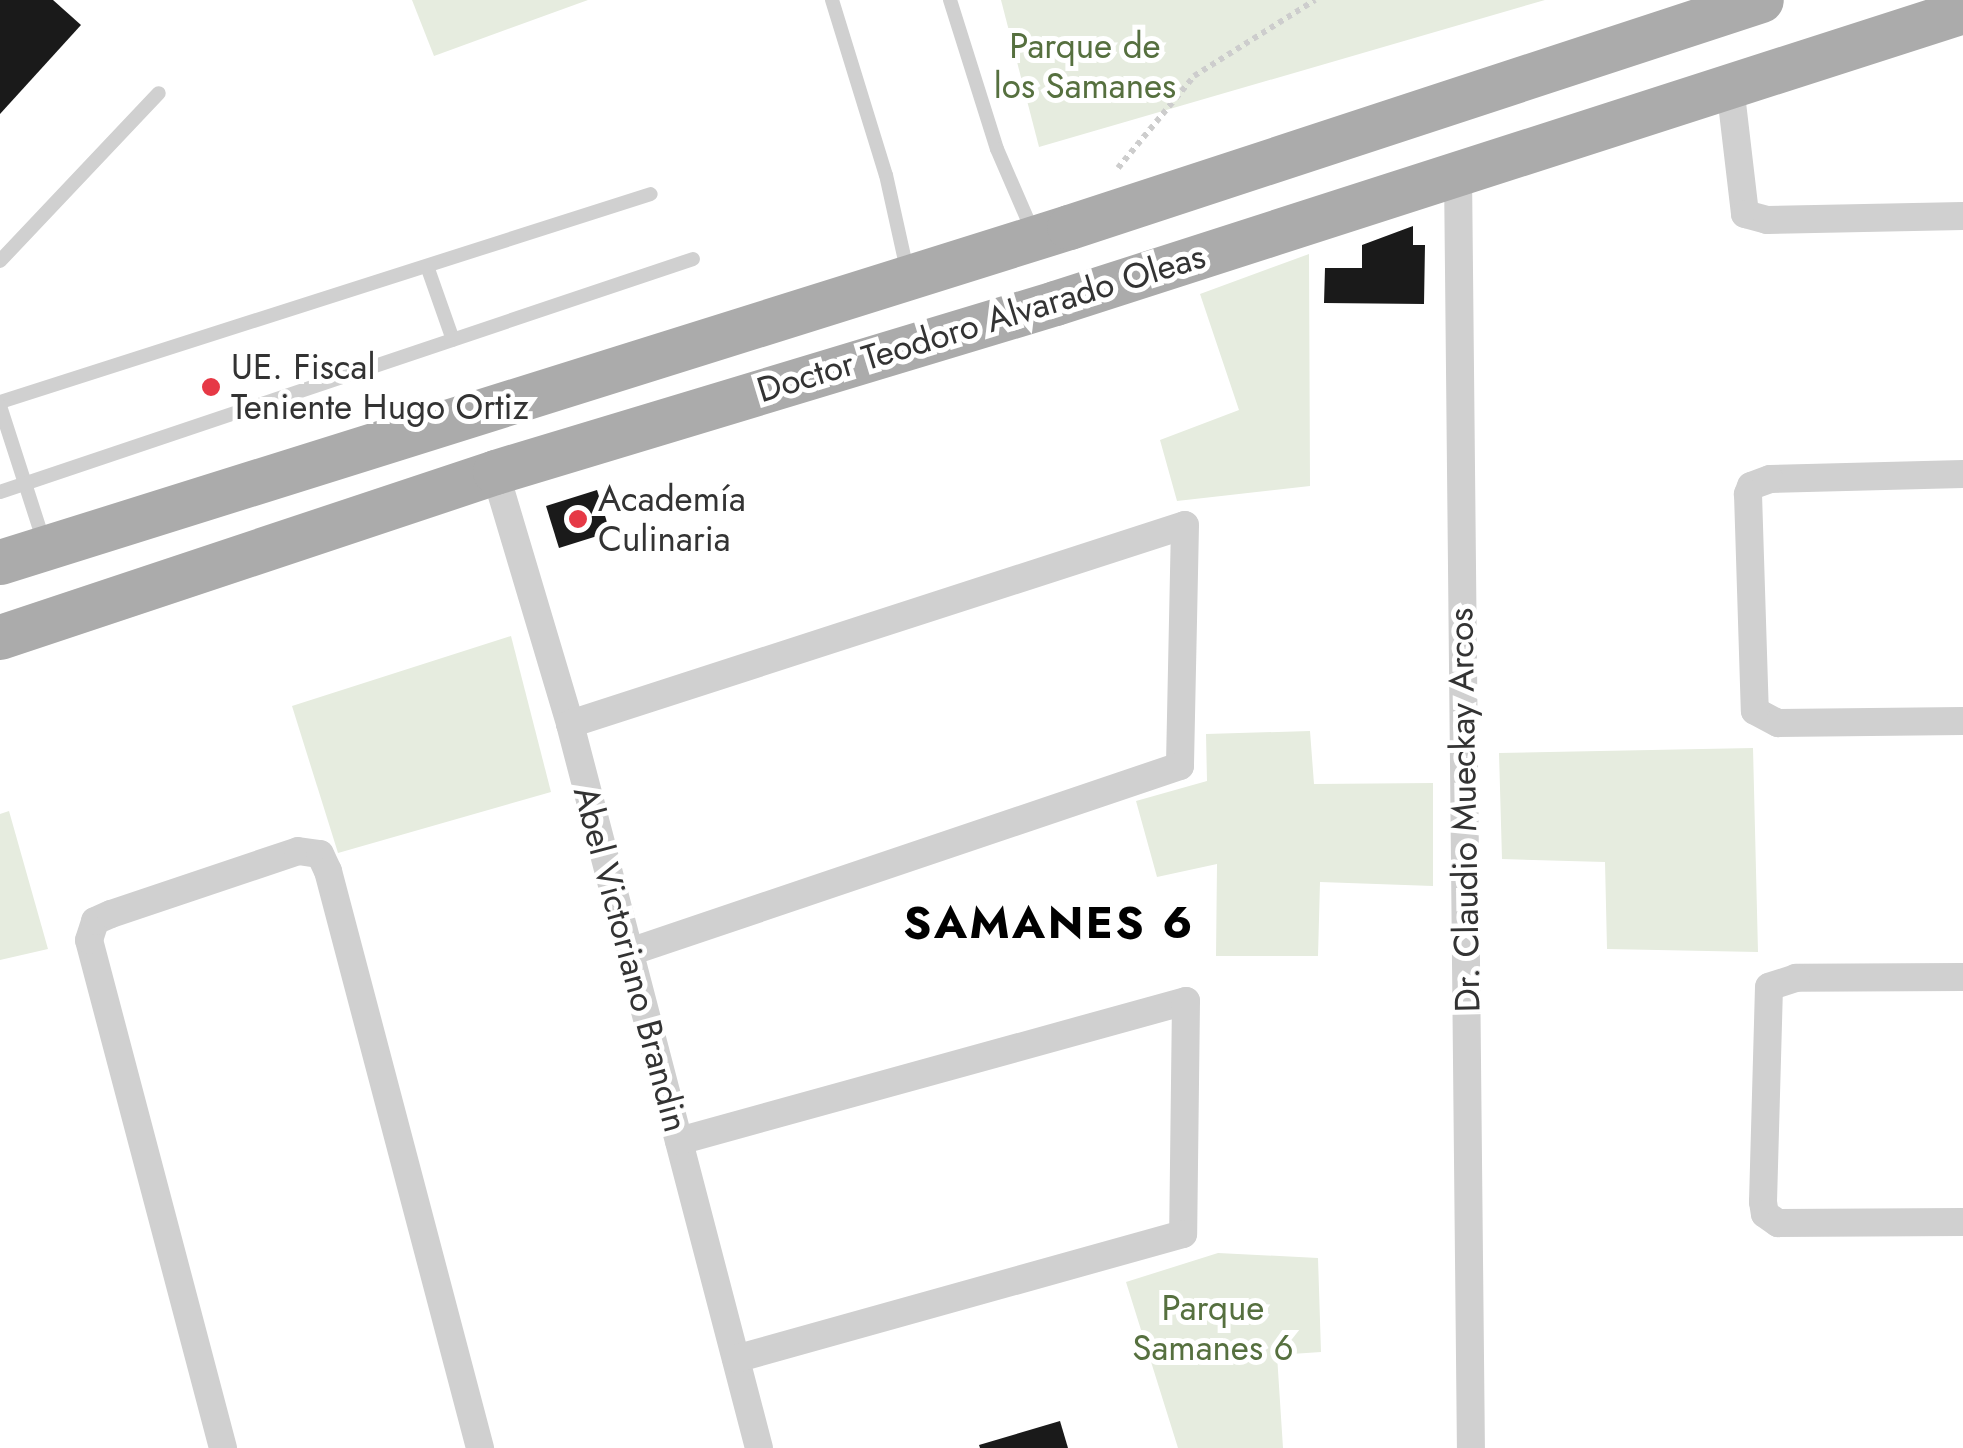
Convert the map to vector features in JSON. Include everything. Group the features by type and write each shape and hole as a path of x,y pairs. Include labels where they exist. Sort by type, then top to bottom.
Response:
{"main road":[{"name":"Doctor Teodoro Alvarado Oleas","path":"0,562 1035,238 1761,0"},
{"name":"Doctor Teodoro Alvarado Oleas","path":"0,637 495,472 1056,303 1963,11"}],"street":[{"path":"1730,86 1745,214 1766,220 1963,216"},
{"name":"Dr. Claudio Mueckay Arcos","path":"1458,172 1470,1448"},
{"name":"Abel Victoriano Brandin","path":"495,472 570,724 760,1448"},
{"path":"1963,474 1770,479 1751,486 1748,494 1754,711 1778,723 1963,720"},
{"path":"570,724 1185,526 1180,766 630,952"},
{"path":"223,1448 89,940 94,921 110,914 298,851 320,854 328,871 480,1448"},
{"path":"1963,977 1796,978 1769,987 1763,1202 1765,1214 1778,1223 1963,1222"},
{"path":"679,1141 1186,1001 1183,1234 736,1359"}],"lane":[{"path":"832,0 886,175 908,277"},
{"path":"950,0 996,149 1035,238"},
{"path":"0,261 159,93"},
{"path":"46,547 0,404 651,194"},
{"path":"0,492 693,259"},
{"path":"427,266 453,340"}],"path":[{"path":"1106,182 1194,76 1315,0"}],"green space":[{"path":"412,0 588,0 434,56"},
{"name":"Parque de los Samanes","path":"1001,0 1545,0 1039,147"},
{"path":"1309,254 1310,486 1177,501 1160,440 1239,410 1200,294"},
{"path":"511,636 551,792 338,853 292,706"},
{"path":"1310,731 1314,784 1433,783 1433,886 1320,882 1318,956 1216,956 1217,864 1157,877 1136,801 1207,781 1206,734"},
{"path":"1753,748 1758,952 1607,949 1605,862 1502,859 1499,753"},
{"path":"9,811 48,949 0,960 0,814"},
{"name":"Parque Samanes 6","path":"1218,1253 1318,1258 1321,1352 1277,1355 1283,1448 1178,1448 1126,1282"}],"building":[{"path":"0,0 53,0 81,25 0,114"},
{"path":"1413,226 1413,245 1425,245 1424,304 1324,303 1325,268 1362,268 1362,245"},
{"name":"Academía Culinaria","path":"597,490 610,532 559,548 546,506"},
{"path":"1060,1421 1068,1448 979,1445"}],"place":[{"name":"UE. Fiscal Teniente Hugo Ortiz","path":"211,387"},
{"name":"Academía Culinaria","path":"578,519"}],"district":[{"name":"SAMANES 6","path":"1049,923"}]}
